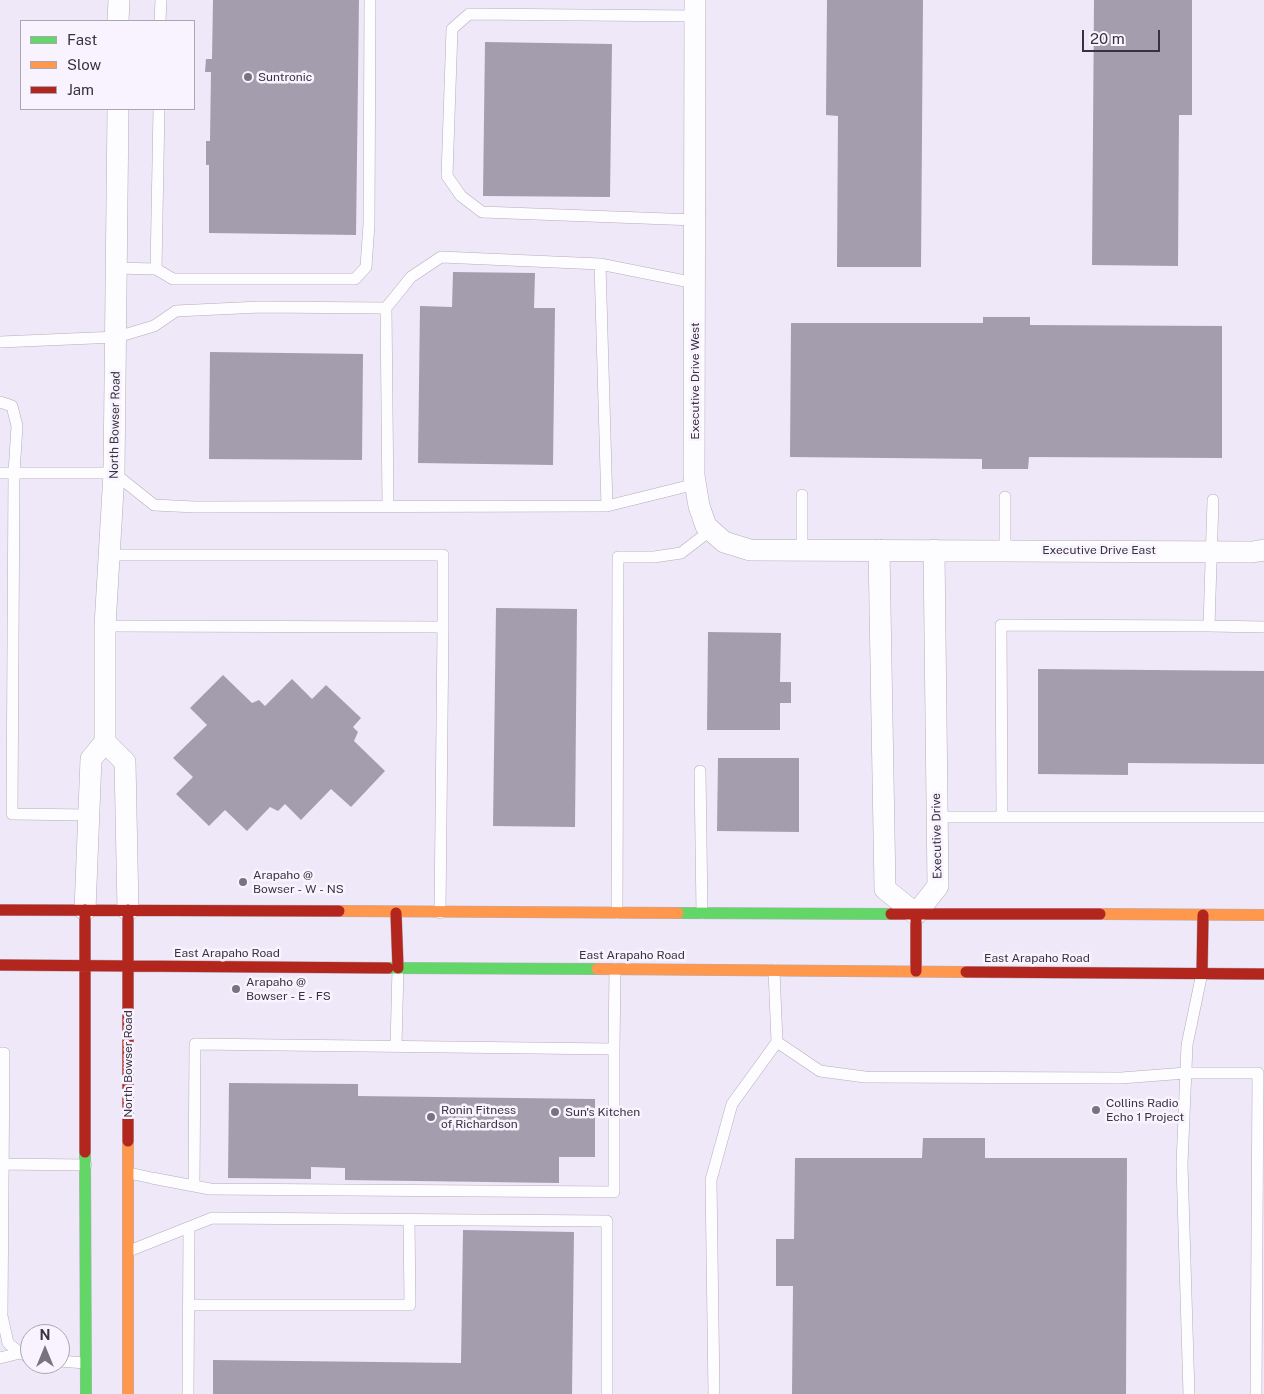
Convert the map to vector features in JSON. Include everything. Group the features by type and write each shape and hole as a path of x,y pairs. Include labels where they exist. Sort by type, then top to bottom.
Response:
{"main road":[{"path":"0,910 1264,915"},
{"path":"85,910 86,1165 90,1363 86,1394"},
{"name":"North Bowser Road","path":"128,910 128,1251 124,1365 128,1394"},
{"path":"396,913 398,968"},
{"path":"916,914 916,971"},
{"path":"1202,973 1203,915"},
{"name":"East Arapaho Road","path":"0,965 1264,974"}],"street":[{"path":"118,0 118,20"},
{"name":"Executive Drive West","path":"695,8 696,484 699,506 706,526 724,542 750,550 934,550"},
{"name":"North Bowser Road","path":"118,110 114,473 105,626 105,742 125,762 128,910"},
{"path":"878,550 885,889 916,914"},
{"name":"Executive Drive East","path":"934,550 1252,552 1264,550"},
{"name":"Executive Drive","path":"916,914 938,886 934,550"},
{"path":"85,910 91,759 105,742"}],"lane":[{"path":"160,20 161,0"},
{"path":"116,268 156,269 173,279 355,279 366,267 369,224 370,0"},
{"path":"695,8 469,14 452,29 447,176 461,196 482,212 695,220"},
{"path":"156,269 159,110"},
{"path":"388,506 386,308 411,277 441,257 600,264 695,282"},
{"path":"600,264 607,506"},
{"path":"0,342 116,337 154,326 176,311 260,307 386,308"},
{"path":"0,402 12,406 17,426 14,473 12,814"},
{"path":"0,473 114,473 154,505 195,507 607,506 696,484"},
{"path":"802,495 802,550"},
{"path":"1005,498 1005,550"},
{"path":"1208,626 1213,500"},
{"path":"617,913 618,557 654,557 681,553 711,530"},
{"path":"110,555 443,555 440,913"},
{"path":"1002,817 1001,625 1264,627"},
{"path":"105,626 443,627"},
{"path":"700,771 702,913"},
{"path":"0,814 89,815"},
{"path":"937,816 1264,817"},
{"path":"396,1046 398,968"},
{"path":"128,1173 210,1189 614,1192 615,969"},
{"path":"714,1394 711,1180 732,1104 777,1042 774,970"},
{"path":"1188,1394 1182,1203 1186,1073 1187,1045 1202,973"},
{"path":"777,1042 820,1072 866,1077 1121,1078 1186,1073 1258,1073 1256,1394"},
{"path":"194,1186 195,1044 614,1049"},
{"path":"0,1053 4,1053 2,1316 8,1343 20,1351"},
{"path":"2,1164 86,1165"},
{"path":"128,1251 212,1218 607,1221 607,1394"},
{"path":"188,1305 410,1305 409,1220"},
{"path":"188,1394 189,1228"},
{"path":"0,1358 20,1356"},
{"path":"70,1362 90,1363"}],"building":[{"path":"213,0 359,0 356,235 209,233 209,165 206,165 206,141 210,141 211,72 205,72 206,59 212,59"},
{"path":"827,0 923,0 921,267 837,267 838,116 826,115"},
{"path":"1094,0 1192,0 1192,115 1179,115 1178,266 1092,265"},
{"path":"485,42 612,44 610,197 483,196"},
{"path":"453,272 535,273 534,308 555,308 553,465 418,463 420,306 452,307"},
{"path":"983,317 1030,317 1030,325 1222,326 1222,458 1029,457 1028,469 982,469 982,459 790,457 791,323 983,323"},
{"path":"210,352 363,354 362,460 209,459"},
{"path":"496,608 577,609 575,827 493,826"},
{"path":"708,632 781,633 780,682 791,682 791,703 780,703 780,730 707,730"},
{"path":"1038,669 1264,671 1264,764 1128,763 1128,775 1038,774"},
{"path":"223,675 252,703 259,700 265,706 292,679 312,699 326,685 361,718 353,727 358,732 354,741 385,771 351,807 331,789 301,820 285,804 278,811 270,807 247,831 225,810 209,826 176,794 193,777 173,758 207,725 190,708"},
{"path":"718,758 799,758 799,832 717,831"},
{"path":"229,1083 358,1084 358,1096 595,1099 595,1157 559,1157 559,1183 345,1180 345,1168 311,1167 311,1179 228,1178"},
{"path":"923,1138 985,1138 985,1158 1127,1158 1126,1394 792,1394 793,1286 776,1286 776,1239 794,1239 795,1158 922,1158"},
{"path":"463,1230 574,1232 572,1394 213,1394 213,1360 461,1363"}],"traffic: fast":[{"path":"678,913 891,914"},
{"path":"388,968 597,969"},
{"path":"85,1152 86,1394"}],"traffic: slow":[{"path":"339,911 678,913"},
{"path":"1100,914 1264,915"},
{"path":"597,969 966,972"},
{"path":"128,1141 128,1394"}],"traffic: jam":[{"path":"0,910 339,911"},
{"path":"85,910 85,1152"},
{"path":"128,910 128,1141"},
{"path":"396,913 398,968"},
{"path":"891,914 1100,914"},
{"path":"916,914 916,971"},
{"path":"1202,973 1203,915"},
{"path":"0,965 388,968"},
{"path":"966,972 1264,974"}],"place":[{"name":"Suntronic","path":"248,77"},
{"name":"Arapaho @ Bowser - W - NS","path":"243,882"},
{"name":"Arapaho @ Bowser - E - FS","path":"236,989"},
{"name":"Collins Radio Echo 1 Project","path":"1096,1110"},
{"name":"Sun's Kitchen","path":"555,1112"},
{"name":"Ronin Fitness of Richardson","path":"431,1117"}]}
